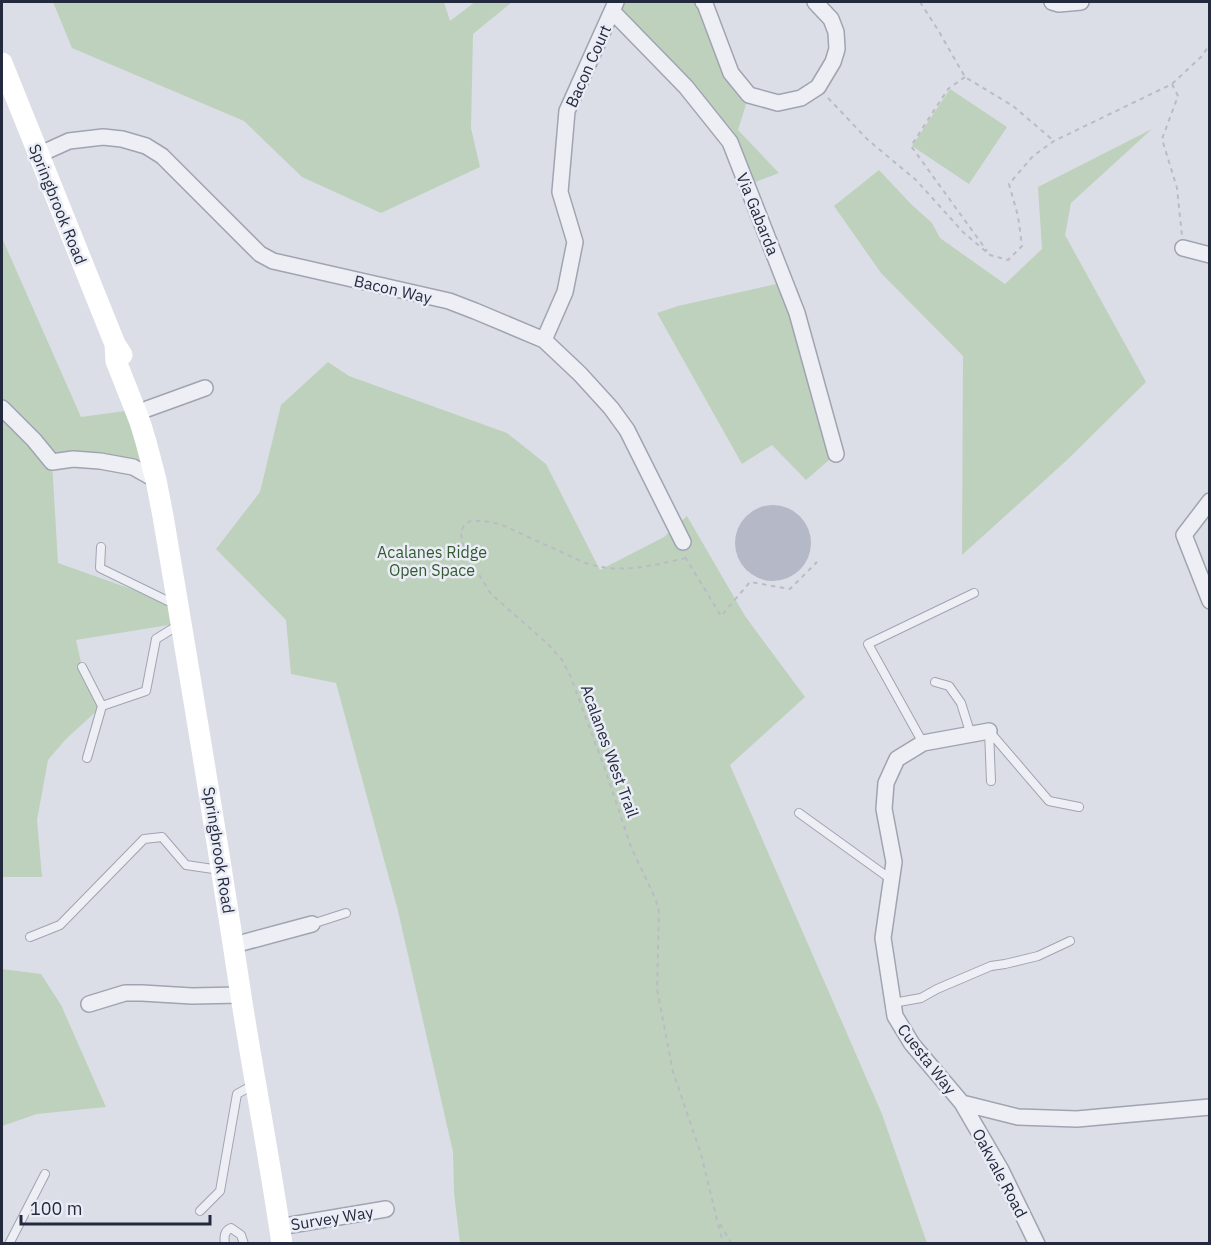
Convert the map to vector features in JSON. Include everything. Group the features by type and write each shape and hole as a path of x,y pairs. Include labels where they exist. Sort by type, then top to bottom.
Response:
{"street":[{"path":"703,2 731,73 749,95 778,103 801,98 818,87 833,62 837,49 836,32 831,19 815,2"},
{"path":"1052,2 1059,4 1081,2"},
{"name":"Bacon Court","path":"544,340 565,292 575,242 560,192 567,111 614,7"},
{"name":"Via Gabarda","path":"614,7 686,87 730,142 797,313 836,454"},
{"name":"Springbrook Road","path":"2,63 115,344 147,409 152,435 151,458"},
{"name":"Bacon Way","path":"38,155 69,141 103,137 122,139 146,146 162,156 260,254 273,261 449,301 544,340 580,374 611,408 627,430 683,542"},
{"path":"1183,248 1209,255"},
{"name":"Springbrook Road","path":"115,344 116,361 140,422 156,480 222,870 280,1235"},
{"path":"147,409 205,388"},
{"path":"2,408 52,462 73,459 100,461 133,467 156,480"},
{"path":"1209,501 1184,535 1209,601"},
{"name":"Cuesta Way","path":"989,731 923,743 897,759 886,783 884,809 894,862 883,938 895,1016 912,1044 962,1103 1017,1117 1077,1119 1209,1107"},
{"path":"234,945 312,924"},
{"path":"89,1004 126,993 192,996 241,995"},
{"name":"Oakvale Road","path":"962,1103 1001,1170 1037,1244"},
{"name":"Survey Way","path":"280,1235 386,1209"}],"lane":[{"path":"101,547 100,568 180,615 156,639 146,691 102,706"},
{"path":"923,743 868,645 974,593"},
{"path":"82,667 102,706 87,758"},
{"path":"935,682 949,686 961,703 971,735"},
{"path":"989,731 991,781"},
{"path":"989,731 1049,801 1079,807"},
{"path":"799,813 892,880"},
{"path":"30,937 60,925 144,839 162,837 186,865 222,870"},
{"path":"312,924 346,913"},
{"path":"893,1003 921,998 991,966 1038,956 1070,941"},
{"path":"200,1211 220,1191 237,1094 256,1084"},
{"path":"9,1244 45,1174"},
{"path":"225,1244 225,1234 231,1228 241,1235 244,1244"}],"path":[{"path":"920,2 965,77 1013,106 1054,141"},
{"path":"818,87 868,140 916,180 963,232 990,255 1008,260 1022,246 1018,216 1009,184 1033,156 1054,141 1172,84 1202,56 1209,44"},
{"path":"965,77 948,88 910,146 990,255"},
{"path":"1172,84 1178,96 1162,139 1177,188 1183,248"},
{"name":"Acalanes West Trail","path":"723,1244 701,1154 673,1072 657,989 658,912 656,900 631,847 570,675 562,660 548,644 491,594 462,542 461,531 465,524 471,521 500,524 595,567 612,569 649,566 686,558 721,616 750,582 790,589 817,562"},
{"path":"718,1222 732,1244"}],"green space":[{"path":"53,2 444,2 450,21 475,2 512,2 473,34 471,128 480,167 381,213 302,177 244,121 72,48"},
{"path":"616,2 703,2 749,95 738,130 779,173 747,185 730,142 612,11"},
{"path":"950,89 1007,127 969,184 912,146"},
{"path":"1152,129 1071,203 1065,235 1146,382 1066,461 962,555 963,356 881,273 834,206 879,170 932,223 940,238 1005,284 1042,249 1038,187"},
{"path":"2,238 81,417 132,410 143,470 52,462 58,563 179,606 181,623 76,640 82,667 102,706 66,739 48,760 37,820 42,877 2,877"},
{"path":"785,282 836,454 806,480 772,445 742,464 657,313 678,306"},
{"name":"Acalanes Ridge Open Space","path":"328,362 349,376 507,433 546,464 600,570 664,537 687,516 745,616 805,697 730,765 882,1114 927,1243 460,1243 454,1193 453,1152 398,911 336,683 291,674 286,620 216,549 260,492 281,405"},
{"path":"2,969 41,974 61,1005 106,1107 37,1114 2,1126"}],"building":[{"path":"766,505 780,505 794,511 805,522 811,536 808,558 800,570 780,581 766,581 752,575 741,564 735,550 735,536 741,522 752,511"}]}
